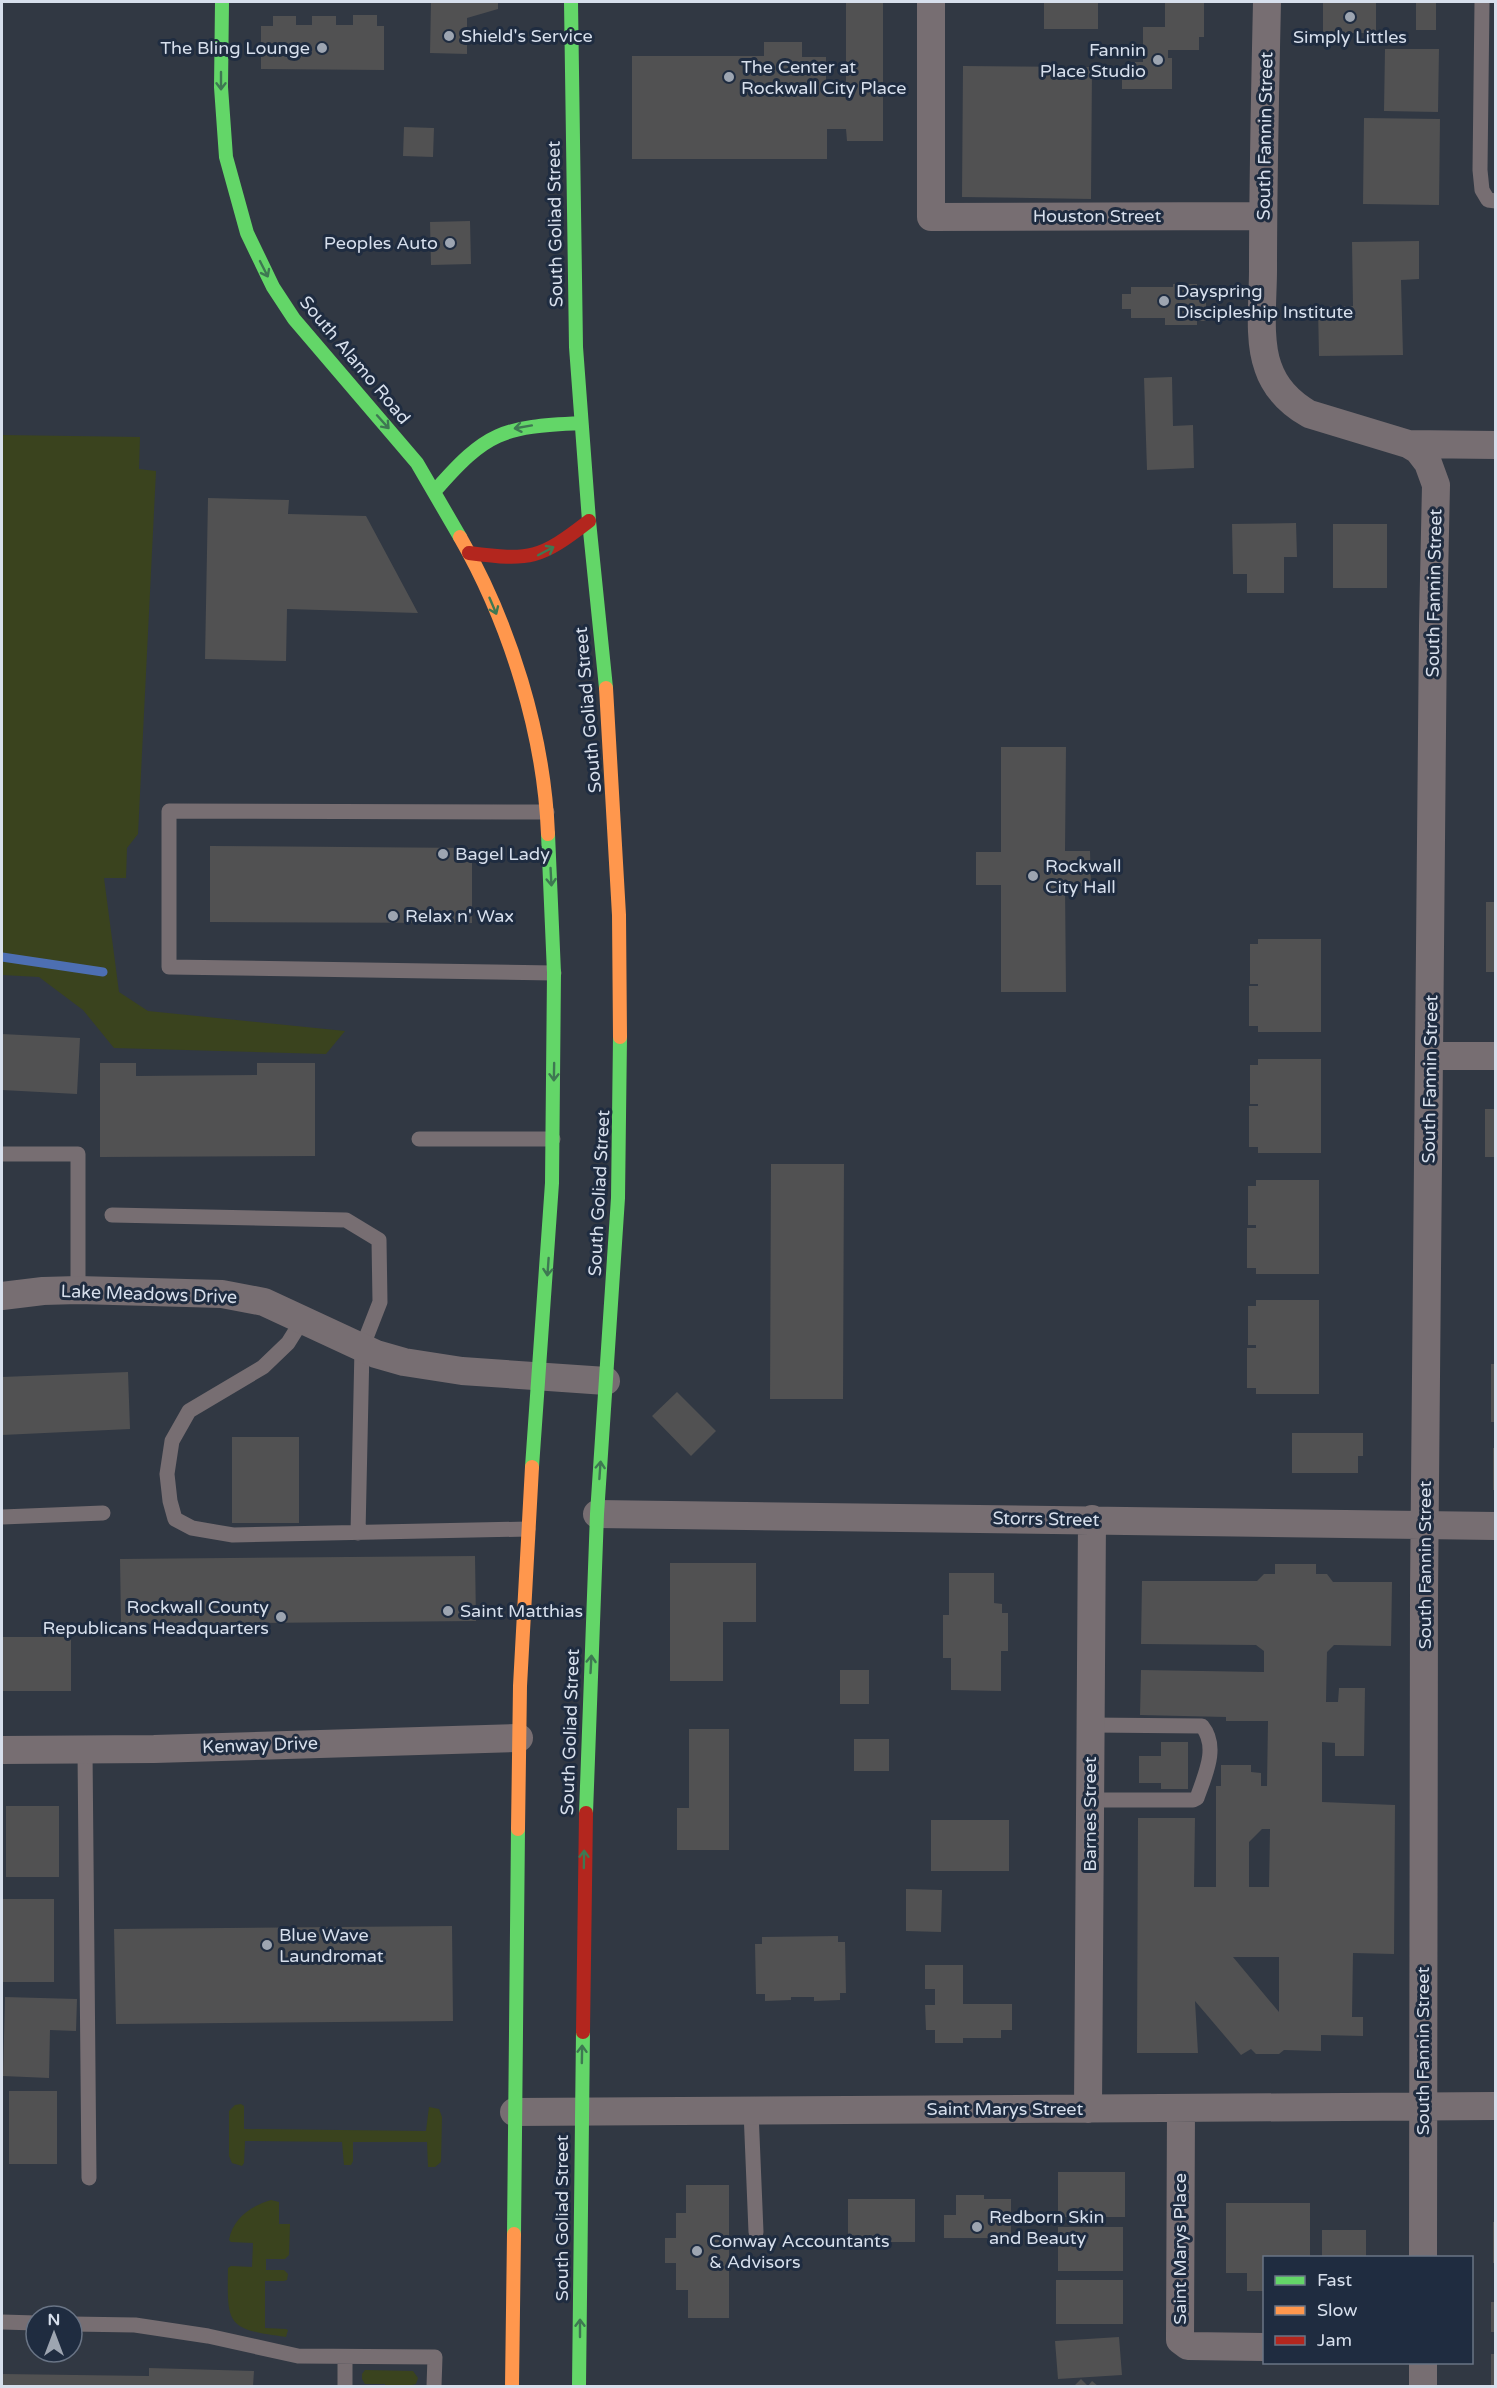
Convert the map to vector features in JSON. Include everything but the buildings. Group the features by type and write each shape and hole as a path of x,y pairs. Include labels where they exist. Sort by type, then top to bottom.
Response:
{"main road":[{"name":"South Alamo Road","path":"222,2 221,87 225,147 247,233 273,287 294,319 417,463 469,553"},
{"name":"South Goliad Street","path":"571,2 573,246 581,423 607,697 617,857 621,1144 597,1514 585,1819 579,2386"},
{"path":"434,492 470,451 491,436 520,427 581,423"},
{"path":"469,553 511,559 535,557 547,552 589,521"},
{"path":"469,553 500,621 520,677 540,756 547,812 554,973 553,1139 548,1264 528,1529 519,1738 512,2386"}],"street":[{"name":"Houston Street","path":"931,2 931,217 1263,216"},
{"name":"South Fannin Street","path":"1267,2 1263,216 1263,342 1267,365 1274,380 1294,405 1308,414 1408,444 1418,450 1428,463 1436,485 1425,1525 1423,2256"},
{"path":"1408,444 1496,445"},
{"path":"1430,1056 1496,1056"},
{"name":"Lake Meadows Drive","path":"3,1289 222,1294 264,1302 363,1348 404,1362 462,1371 606,1381"},
{"name":"Storrs Street","path":"597,1514 1496,1526"},
{"name":"Barnes Street","path":"1088,2109 1092,1519"},
{"name":"Kenway Drive","path":"2,1750 85,1750 519,1738"},
{"name":"Saint Marys Street","path":"514,2112 1496,2106"},
{"name":"Saint Marys Place","path":"1180,2108 1180,2340 1188,2346 1263,2347"},
{"path":"1423,2364 1423,2386"}],"lane":[{"path":"1482,2 1480,170 1482,190 1488,200 1496,201"},
{"path":"547,812 169,811 168,968 554,973"},
{"path":"419,1139 553,1139"},
{"path":"2,1154 78,1154 78,1290"},
{"path":"112,1215 346,1220 379,1240 380,1302 363,1348 358,1533"},
{"path":"303,1319 288,1343 263,1367 189,1411 172,1441 167,1474 170,1501 175,1518 192,1528 233,1535 528,1529"},
{"path":"2,1517 103,1513"},
{"path":"1090,1800 1192,1800 1197,1798 1210,1760 1210,1735 1202,1726 1091,1725"},
{"path":"85,1750 89,2178"},
{"path":"751,2111 756,2232"},
{"path":"2,2322 24,2323"},
{"path":"84,2324 135,2325 208,2336 298,2356 435,2357 434,2386"},
{"path":"345,2357 345,2386"}],"green space":[{"path":"2,435 140,437 139,469 156,471 138,834 127,848 126,878 104,878 119,992 148,1011 345,1031 326,1054 114,1048 83,1010 39,977 2,975"},
{"path":"235,2105 244,2106 244,2129 426,2131 429,2107 439,2109 442,2117 441,2162 435,2167 428,2167 427,2142 353,2142 353,2161 351,2165 344,2165 342,2142 245,2141 242,2166 232,2163 229,2156 229,2111"},
{"path":"271,2200 279,2202 279,2224 290,2224 289,2255 285,2259 266,2259 266,2270 284,2270 288,2274 287,2280 284,2281 265,2281 265,2328 286,2329 288,2330 286,2337 241,2327 234,2321 228,2302 228,2268 231,2266 252,2267 253,2243 231,2242 229,2240 231,2232 234,2225 250,2209"},
{"path":"365,2370 413,2371 418,2378 416,2384 412,2385 365,2384 362,2374"}],"waterway":[{"path":"2,957 103,972"}],"traffic: fast":[{"path":"222,2 221,87 226,157 247,233 273,287 294,319 417,463 460,537"},
{"path":"571,2 576,347 589,521 606,688"},
{"path":"434,492 468,456 498,436 532,427 581,423"},
{"path":"532,1467 552,1183 554,973 548,834"},
{"path":"586,1813 597,1514 618,1198 620,1037"},
{"path":"514,2234 518,1829"},
{"path":"579,2386 583,2032"}],"traffic: slow":[{"path":"460,537 494,606 521,681 540,758 548,834"},
{"path":"606,688 619,915 620,1037"},
{"path":"518,1829 520,1686 532,1467"},
{"path":"512,2386 514,2234"}],"traffic: jam":[{"path":"469,553 507,557 534,554 558,543 589,521"},
{"path":"583,2032 586,1813"}],"place":[{"name":"Simply Littles","path":"1350,17"},
{"name":"Shield's Service","path":"449,36"},
{"name":"The Bling Lounge","path":"322,48"},
{"name":"Fannin Place Studio","path":"1158,60"},
{"name":"The Center at Rockwall City Place","path":"729,77"},
{"name":"Peoples Auto","path":"450,243"},
{"name":"Dayspring Discipleship Institute","path":"1164,301"},
{"name":"Bagel Lady","path":"443,854"},
{"name":"Rockwall City Hall","path":"1033,876"},
{"name":"Relax n' Wax","path":"393,916"},
{"name":"Saint Matthias","path":"448,1611"},
{"name":"Rockwall County Republicans Headquarters","path":"281,1617"},
{"name":"Blue Wave Laundromat","path":"267,1945"},
{"name":"Redborn Skin and Beauty","path":"977,2227"},
{"name":"Conway Accountants & Advisors","path":"697,2251"}]}
